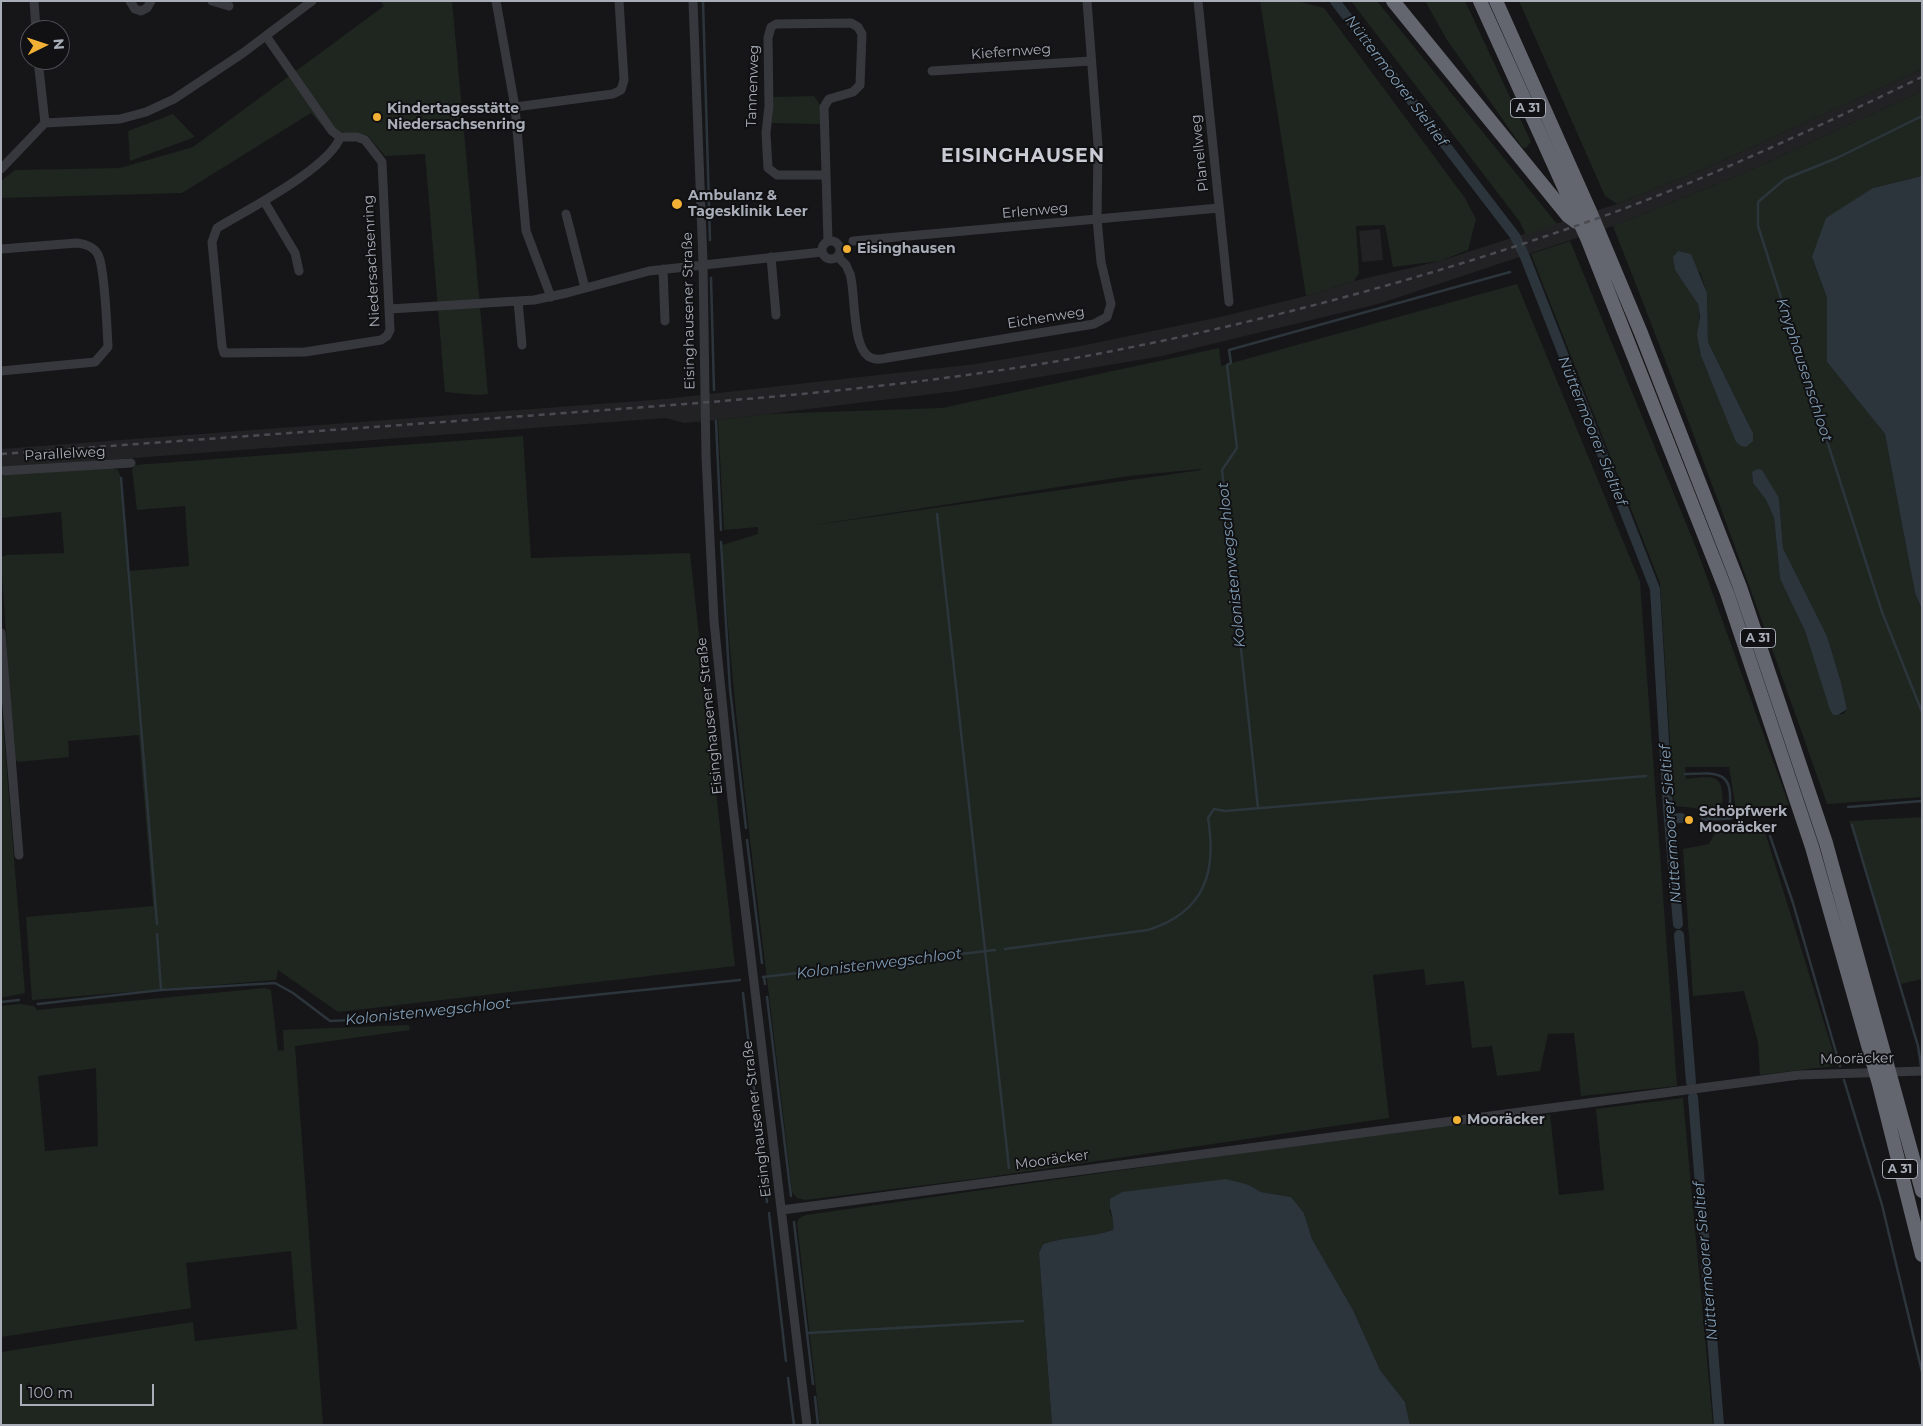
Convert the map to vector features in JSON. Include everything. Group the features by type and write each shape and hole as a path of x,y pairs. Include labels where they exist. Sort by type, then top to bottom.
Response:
{"highway":[{"path":"1393,1 1575,218"},
{"name":"A 31","path":"1480,1 1575,218 1593,236 1641,333 1733,569 1774,683 1826,843 1922,1191"},
{"name":"A 31","path":"1496,1 1589,209 1593,236 1740,631 1812,848 1879,1084 1922,1255"}],"street":[{"path":"34,1 35,20"},
{"path":"130,1 135,9 141,11 147,8 151,1"},
{"path":"212,1 229,6"},
{"path":"1,169 45,122 120,119 146,112 174,99 266,36 312,1"},
{"path":"496,1 515,107 526,231 551,297"},
{"path":"515,107 613,94 621,90 624,80 619,1"},
{"name":"Eisinghausener Straße","path":"693,1 703,263 704,403 714,621 732,799 807,1425"},
{"name":"Eichenweg","path":"838,257 846,264 852,278 860,347 871,358 887,358 1103,321 1108,315 1111,300 1101,262 1098,219 1098,145 1086,1"},
{"name":"Planellweg","path":"1198,1 1229,302"},
{"name":"Tannenweg","path":"825,175 777,175 770,171 767,165 766,133 769,106 768,34 771,27 776,24 851,23 858,27 862,34 860,85 853,92 829,100 824,107 828,241"},
{"path":"266,36 332,130 340,136"},
{"name":"Kiefernweg","path":"932,71 1091,61"},
{"path":"39,70 45,122"},
{"name":"Niedersachsenring","path":"340,136 357,137 365,140 382,162 390,309 390,330 387,336 381,340 305,352 224,353 212,237 217,228 264,201 309,171 333,150 340,136"},
{"path":"264,201 294,253 299,271"},
{"name":"Erlenweg","path":"852,241 1219,208"},
{"path":"566,214 585,288"},
{"path":"828,241 835,241 840,245 838,257 828,259 822,252 823,244 828,241"},
{"path":"1,249 77,243 86,244 92,248 99,256 108,347 95,362 1,371"},
{"path":"390,309 518,301 551,297 663,268 822,252"},
{"path":"771,257 776,314"},
{"path":"663,268 665,321"},
{"path":"518,301 522,345"},
{"name":"Parallelweg","path":"1,471 131,463"},
{"path":"1,633 19,856"},
{"name":"Mooräcker","path":"782,1210 1799,1075 1922,1070"}],"shaded area":[{"path":"381,1 452,1 488,394 445,392 425,154 385,156 368,136 343,132 329,133 311,113 182,193 1,198 1,181 15,170 120,168 193,147 384,6"},
{"path":"1260,1 1297,1 1324,8 1465,198 1476,219 1468,250 1440,261 1393,267 1385,225 1356,226 1359,273 1354,281 1306,296"},
{"path":"1351,1 1377,1 1557,224 1526,235 1520,222"},
{"path":"1425,1 1465,1 1531,142 1526,148 1522,147 1447,40"},
{"path":"1519,1 1922,1 1922,69 1706,168 1617,204 1605,196"},
{"path":"1922,69 1922,91 1742,174 1613,226 1378,304 1162,356 957,391 718,420 684,423 666,418 1,468 1,449 665,399 976,364 1076,347 1220,317 1306,296 1354,281 1440,261 1617,204 1706,168"},
{"path":"1922,91 1922,176 1873,188 1812,257 1827,298 1827,362 1885,434 1915,593 1922,609 1922,797 1827,804 1723,514 1613,226 1742,174","holes":["1675,270 1700,272 1707,293 1708,342 1748,422 1753,433 1753,441 1710,377 1701,355 1697,301","1752,472 1779,498 1783,548 1827,636 1847,709 1843,714 1833,715 1805,631 1780,579 1774,518 1766,500 1753,483"]},
{"path":"814,96 820,105 820,124 772,123 774,97"},
{"path":"173,114 195,137 130,161 128,131"},
{"path":"1922,176 1922,609 1915,593 1885,434 1827,362 1827,298 1812,257 1826,218 1873,188"},
{"path":"1380,229 1383,260 1362,262 1359,231"},
{"path":"1570,241 1697,550 1789,805 1736,809 1729,767 1685,767 1686,779 1709,777 1718,781 1721,785 1722,804 1721,806 1698,810 1674,806 1660,583 1531,254"},
{"path":"1678,251 1691,254 1707,293 1708,342 1753,433 1753,441 1746,447 1736,442 1701,356 1697,335 1700,317 1698,304 1675,270 1673,257"},
{"path":"1517,284 1640,582 1677,1086 1581,1096 1574,1033 1548,1034 1540,1071 1497,1076 1492,1046 1472,1048 1464,981 1426,985 1424,969 1373,975 1389,1118 982,1178 805,1200 797,1198 792,1192 744,788 722,545 758,534 758,527 724,530 718,420 767,414 942,408 1219,348 1221,366","holes":["1201,470 808,526 1129,476"]},
{"path":"523,436 531,558 690,553 735,966 338,1012 278,970 276,980 32,1000 26,917 153,906 139,735 68,741 69,757 18,762 14,757 1,557 7,555 64,553 61,512 1,518 1,477 5,475 112,468 118,470 121,478 129,571 189,566 185,506 137,510 132,469 135,465"},
{"path":"1757,469 1762,470 1779,498 1783,548 1827,636 1847,709 1838,715 1833,715 1830,710 1805,631 1780,579 1774,518 1766,500 1753,483 1752,472"},
{"path":"1,699 25,993 1,998"},
{"path":"1922,817 1922,979 1901,984 1849,821"},
{"path":"1754,825 1762,827 1766,835 1836,1061 1833,1066 1760,1075 1758,1042 1744,991 1693,996 1683,849 1709,844 1716,831"},
{"path":"265,988 271,990 278,1051 284,1050 283,1030 409,1025 410,1030 295,1046 323,1425 1,1425 1,1352 193,1322 195,1341 297,1329 291,1251 186,1263 191,1308 1,1337 1,1006 20,1004 34,1006 37,1010","holes":["96,1068 98,1146 45,1151 38,1076"]},
{"path":"1683,1098 1713,1425 1410,1425 1405,1402 1380,1370 1353,1310 1312,1239 1304,1213 1291,1197 1261,1192 1249,1185 1109,1210 1114,1221 1113,1230 1043,1244 1039,1253 1052,1425 820,1425 797,1223 799,1218 806,1215 1390,1132 1550,1114 1559,1195 1604,1190 1596,1109"},
{"path":"1226,1179 1249,1185 1261,1192 1291,1197 1304,1213 1312,1239 1353,1310 1380,1370 1405,1402 1410,1425 1052,1425 1039,1253 1043,1244 1113,1230 1110,1199 1122,1192"}],"waterway":[{"path":"703,1 710,240"},
{"name":"Nüttermoorer Sieltief","path":"1335,1 1515,236 1525,257 1655,589 1668,808 1678,924"},
{"name":"Knyphausenschloot","path":"1922,116 1837,158 1785,179 1758,202 1758,226 1882,612 1922,712"},
{"name":"Kolonistenwegschloot","path":"1258,808 1222,470 1237,448 1227,365 1231,363 1229,350 1510,272"},
{"path":"711,278 714,390"},
{"path":"716,421 721,530"},
{"path":"121,478 157,924"},
{"path":"937,514 1009,1168"},
{"path":"721,542 730,689 746,828"},
{"name":"Kolonistenwegschloot","path":"1685,774 1709,774 1723,778 1730,790 1729,815 1760,815"},
{"name":"Kolonistenwegschloot","path":"1005,949 1148,930 1167,922 1183,912 1203,888 1208,872 1210,856 1208,818 1214,809 1225,811 1646,776"},
{"path":"1848,807 1922,801"},
{"path":"1705,816 1729,815"},
{"path":"1669,819 1681,818"},
{"path":"1852,825 1918,1046 1921,1066"},
{"path":"1770,836 1793,903 1840,1066"},
{"path":"747,840 762,963"},
{"path":"157,934 161,989"},
{"name":"Nüttermoorer Sieltief","path":"1679,935 1691,1082"},
{"name":"Kolonistenwegschloot","path":"763,977 995,950"},
{"name":"Kolonistenwegschloot","path":"764,977 765,984"},
{"name":"Kolonistenwegschloot","path":"38,1004 161,990 275,983 293,993 330,1021 740,980"},
{"path":"743,993 767,1202"},
{"path":"767,997 791,1196"},
{"name":"Kolonistenwegschloot","path":"1,1002 19,1000"},
{"path":"1844,1080 1882,1205 1922,1372"},
{"name":"Nüttermoorer Sieltief","path":"1693,1097 1719,1425"},
{"path":"769,1213 786,1361"},
{"path":"794,1222 813,1384"},
{"path":"807,1333 1023,1321"},
{"path":"788,1378 794,1425"},
{"path":"815,1397 818,1425"}],"railway":[{"path":"1,454 632,408 832,391 965,375 1097,354 1226,327 1353,295 1542,238 1684,185 1804,133 1922,77"}],"place":[{"name":"Kindertagesstätte Niedersachsenring","path":"377,117"},
{"name":"Ambulanz & Tagesklinik Leer","path":"677,204"},
{"name":"Eisinghausen","path":"847,249"},
{"name":"Schöpfwerk Mooräcker","path":"1689,820"},
{"name":"Mooräcker","path":"1457,1120"}],"district":[{"name":"EISINGHAUSEN","path":"1023,156"}]}
